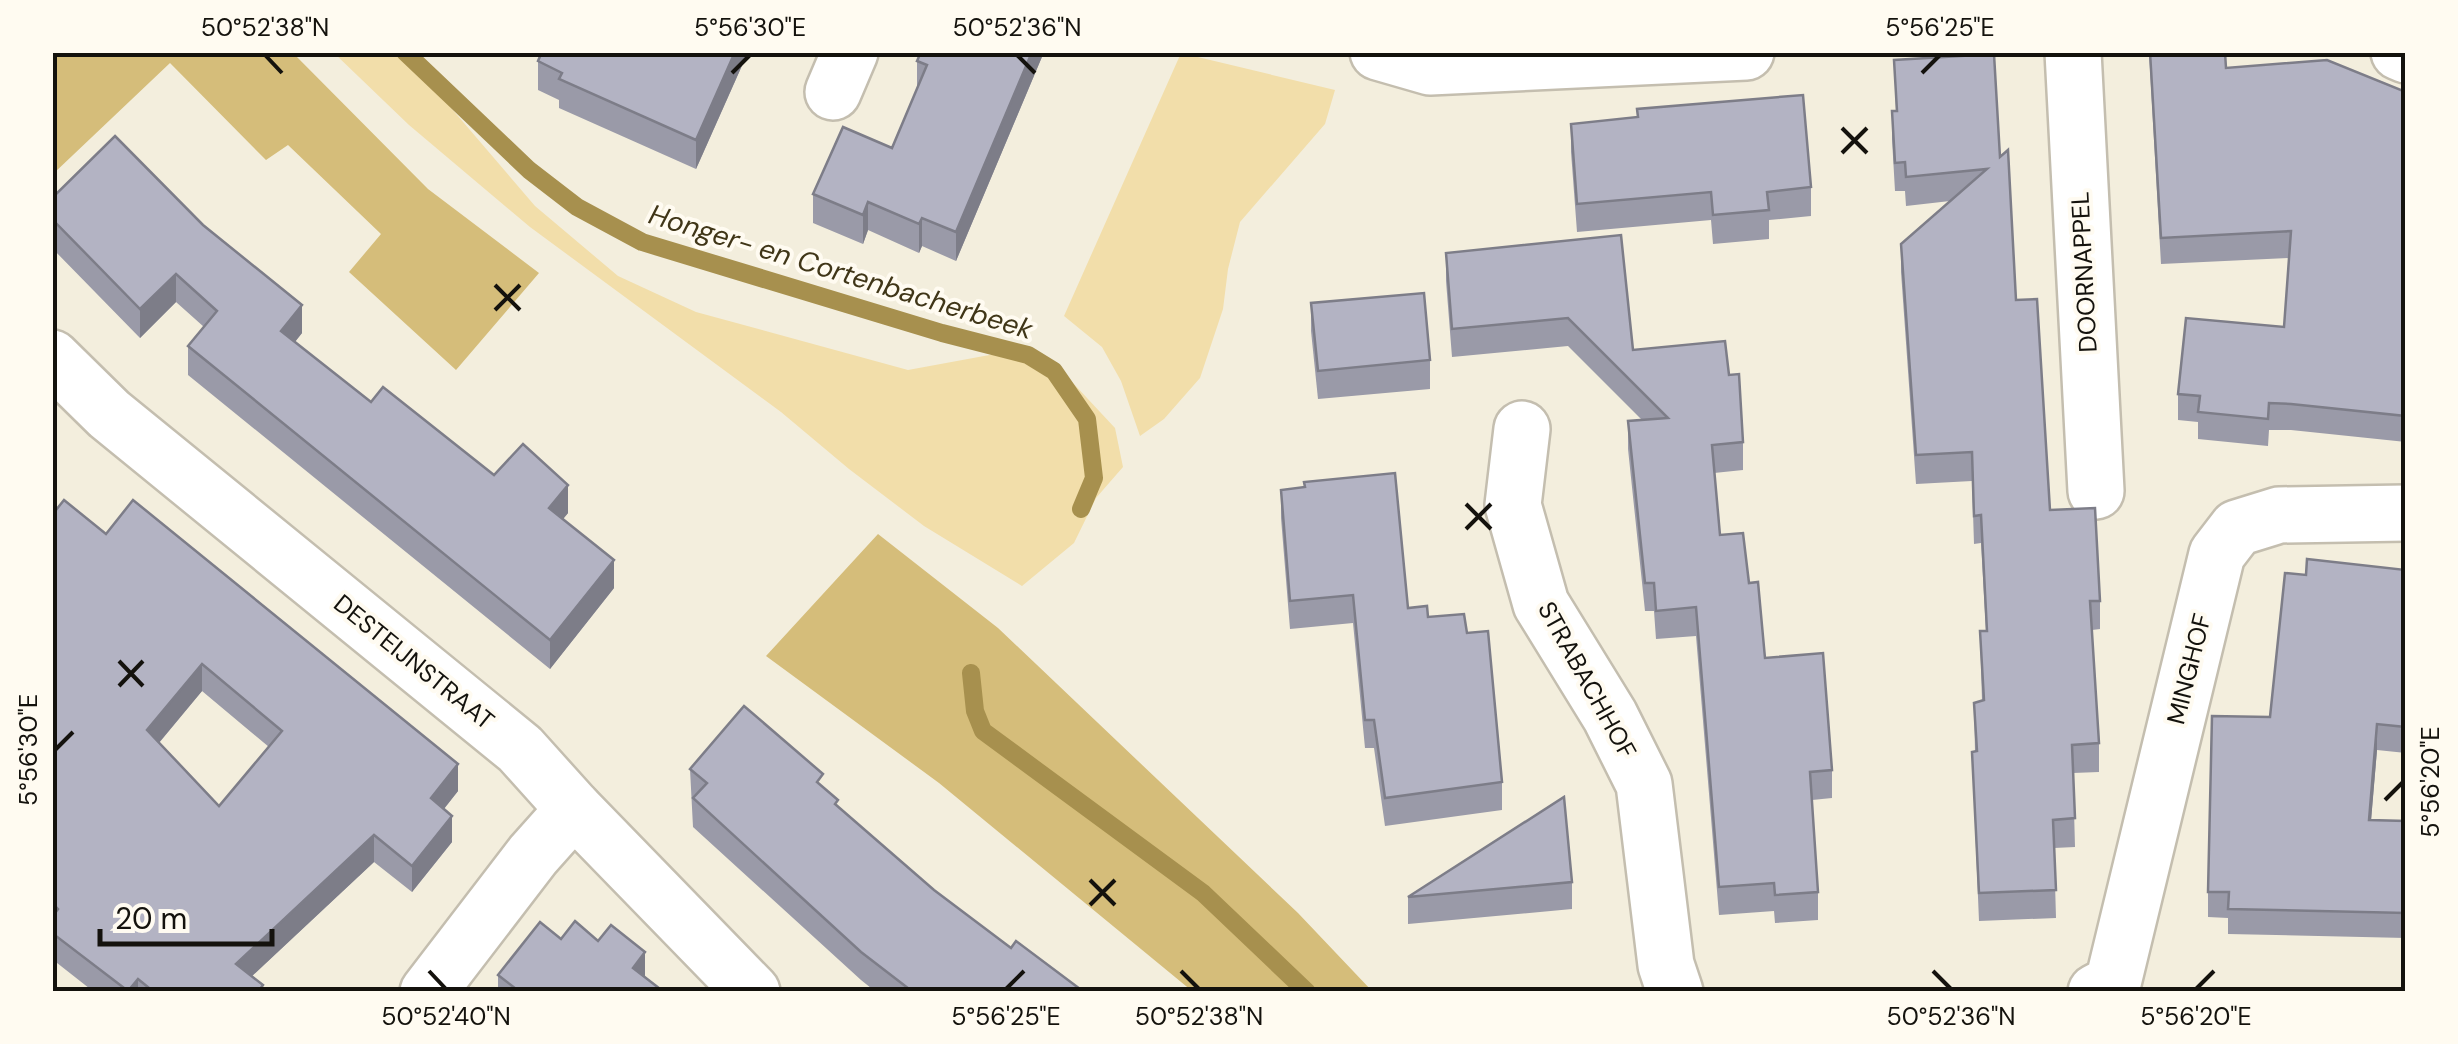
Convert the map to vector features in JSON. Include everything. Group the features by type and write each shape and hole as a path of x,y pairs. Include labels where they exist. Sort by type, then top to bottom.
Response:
{"street":[{"path":"1378,52 1430,67 1746,52"},
{"name":"DOORNAPPEL","path":"2074,52 2096,490"},
{"path":"2398,52 2406,55"},
{"name":"DESTEIJNSTRAAT","path":"52,358 109,414 520,748 752,992"},
{"name":"STRABACHHOF","path":"1522,429 1513,505 1541,604 1610,716 1644,784 1666,964 1675,992"},
{"name":"MINGHOF","path":"2116,989 2217,554 2237,528 2279,516 2406,513"},
{"path":"428,992 532,855 574,809"}],"shaded area":[{"path":"53,52 293,53 428,189 539,273 456,370 349,272 381,234 288,145 266,160 170,63 53,174"},
{"path":"334,53 404,53 535,206 618,276 696,312 908,370 1022,349 1059,368 1115,428 1123,467 1096,498 1074,543 1022,586 924,526 781,412 530,227 409,125"},
{"path":"1181,53 1335,90 1325,124 1240,222 1223,309 1200,378 1164,419 1140,436 1121,381 1102,347 1064,316"},
{"path":"878,534 998,628 1298,913 1372,991 1192,991 939,783 766,656"}],"building":[{"path":"542,52 735,52 696,140 559,79 562,73 538,61"},
{"path":"921,52 1032,52 956,232 922,218 919,224 868,202 863,215 813,194 843,127 892,148 927,65 917,61"},
{"path":"2150,52 2225,52 2226,68 2327,60 2406,92 2406,416 2269,403 2268,419 2198,412 2200,396 2178,394 2186,318 2284,327 2291,231 2161,238"},
{"path":"1994,54 2000,157 2008,150 2016,300 2037,299 2050,510 2095,508 2100,601 2090,601 2099,743 2072,745 2075,818 2053,820 2056,890 1979,893 1972,752 1977,751 1974,703 1984,700 1980,631 1987,631 1981,515 1974,516 1972,452 1916,455 1901,244 1987,169 1906,177 1905,162 1895,163 1892,111 1897,111 1894,60"},
{"path":"1803,95 1811,187 1767,192 1769,210 1713,215 1711,192 1577,204 1571,124 1638,117 1637,109"},
{"path":"115,136 203,225 302,305 281,331 371,402 383,387 494,475 523,444 568,485 549,508 614,560 550,640 188,346 217,311 176,274 140,309 52,219 52,198"},
{"path":"1621,235 1633,350 1725,341 1729,375 1739,374 1743,442 1712,445 1720,535 1743,533 1749,583 1758,582 1765,658 1823,653 1832,770 1810,772 1818,892 1775,895 1774,883 1719,887 1696,607 1656,611 1654,583 1645,583 1628,421 1668,418 1568,318 1452,329 1446,253"},
{"path":"1424,293 1430,360 1318,371 1311,303"},
{"path":"1395,473 1408,608 1427,606 1428,617 1464,614 1467,633 1488,631 1502,782 1385,798 1374,720 1365,720 1353,595 1290,601 1281,490 1305,487 1304,482"},
{"path":"64,500 106,534 133,500 458,764 431,798 452,816 412,866 374,835 236,964 263,985 258,992 154,992 138,979 128,991 52,933 52,917 58,909 52,903 52,515","holes":["202,664 282,731 219,806 147,730"]},
{"path":"2307,559 2406,570 2406,727 2377,724 2369,820 2406,821 2406,913 2228,909 2229,892 2208,892 2212,716 2270,717 2285,573 2306,575"},
{"path":"744,706 823,774 817,782 838,800 835,804 934,890 1011,948 1016,941 1084,992 913,992 861,952 693,798 707,783 690,769"},
{"path":"1564,797 1572,882 1408,897"},
{"path":"575,921 598,941 611,925 645,952 633,968 664,992 520,992 498,975 540,922 561,939"}],"waterway":[{"name":"Honger- en Cortenbacherbeek","path":"405,52 529,170 577,207 642,242 942,333 1028,355 1054,371 1087,419 1094,478 1081,509"},
{"name":"Honger- en Cortenbacherbeek","path":"971,673 975,711 983,731 1203,893 1307,992"}]}
